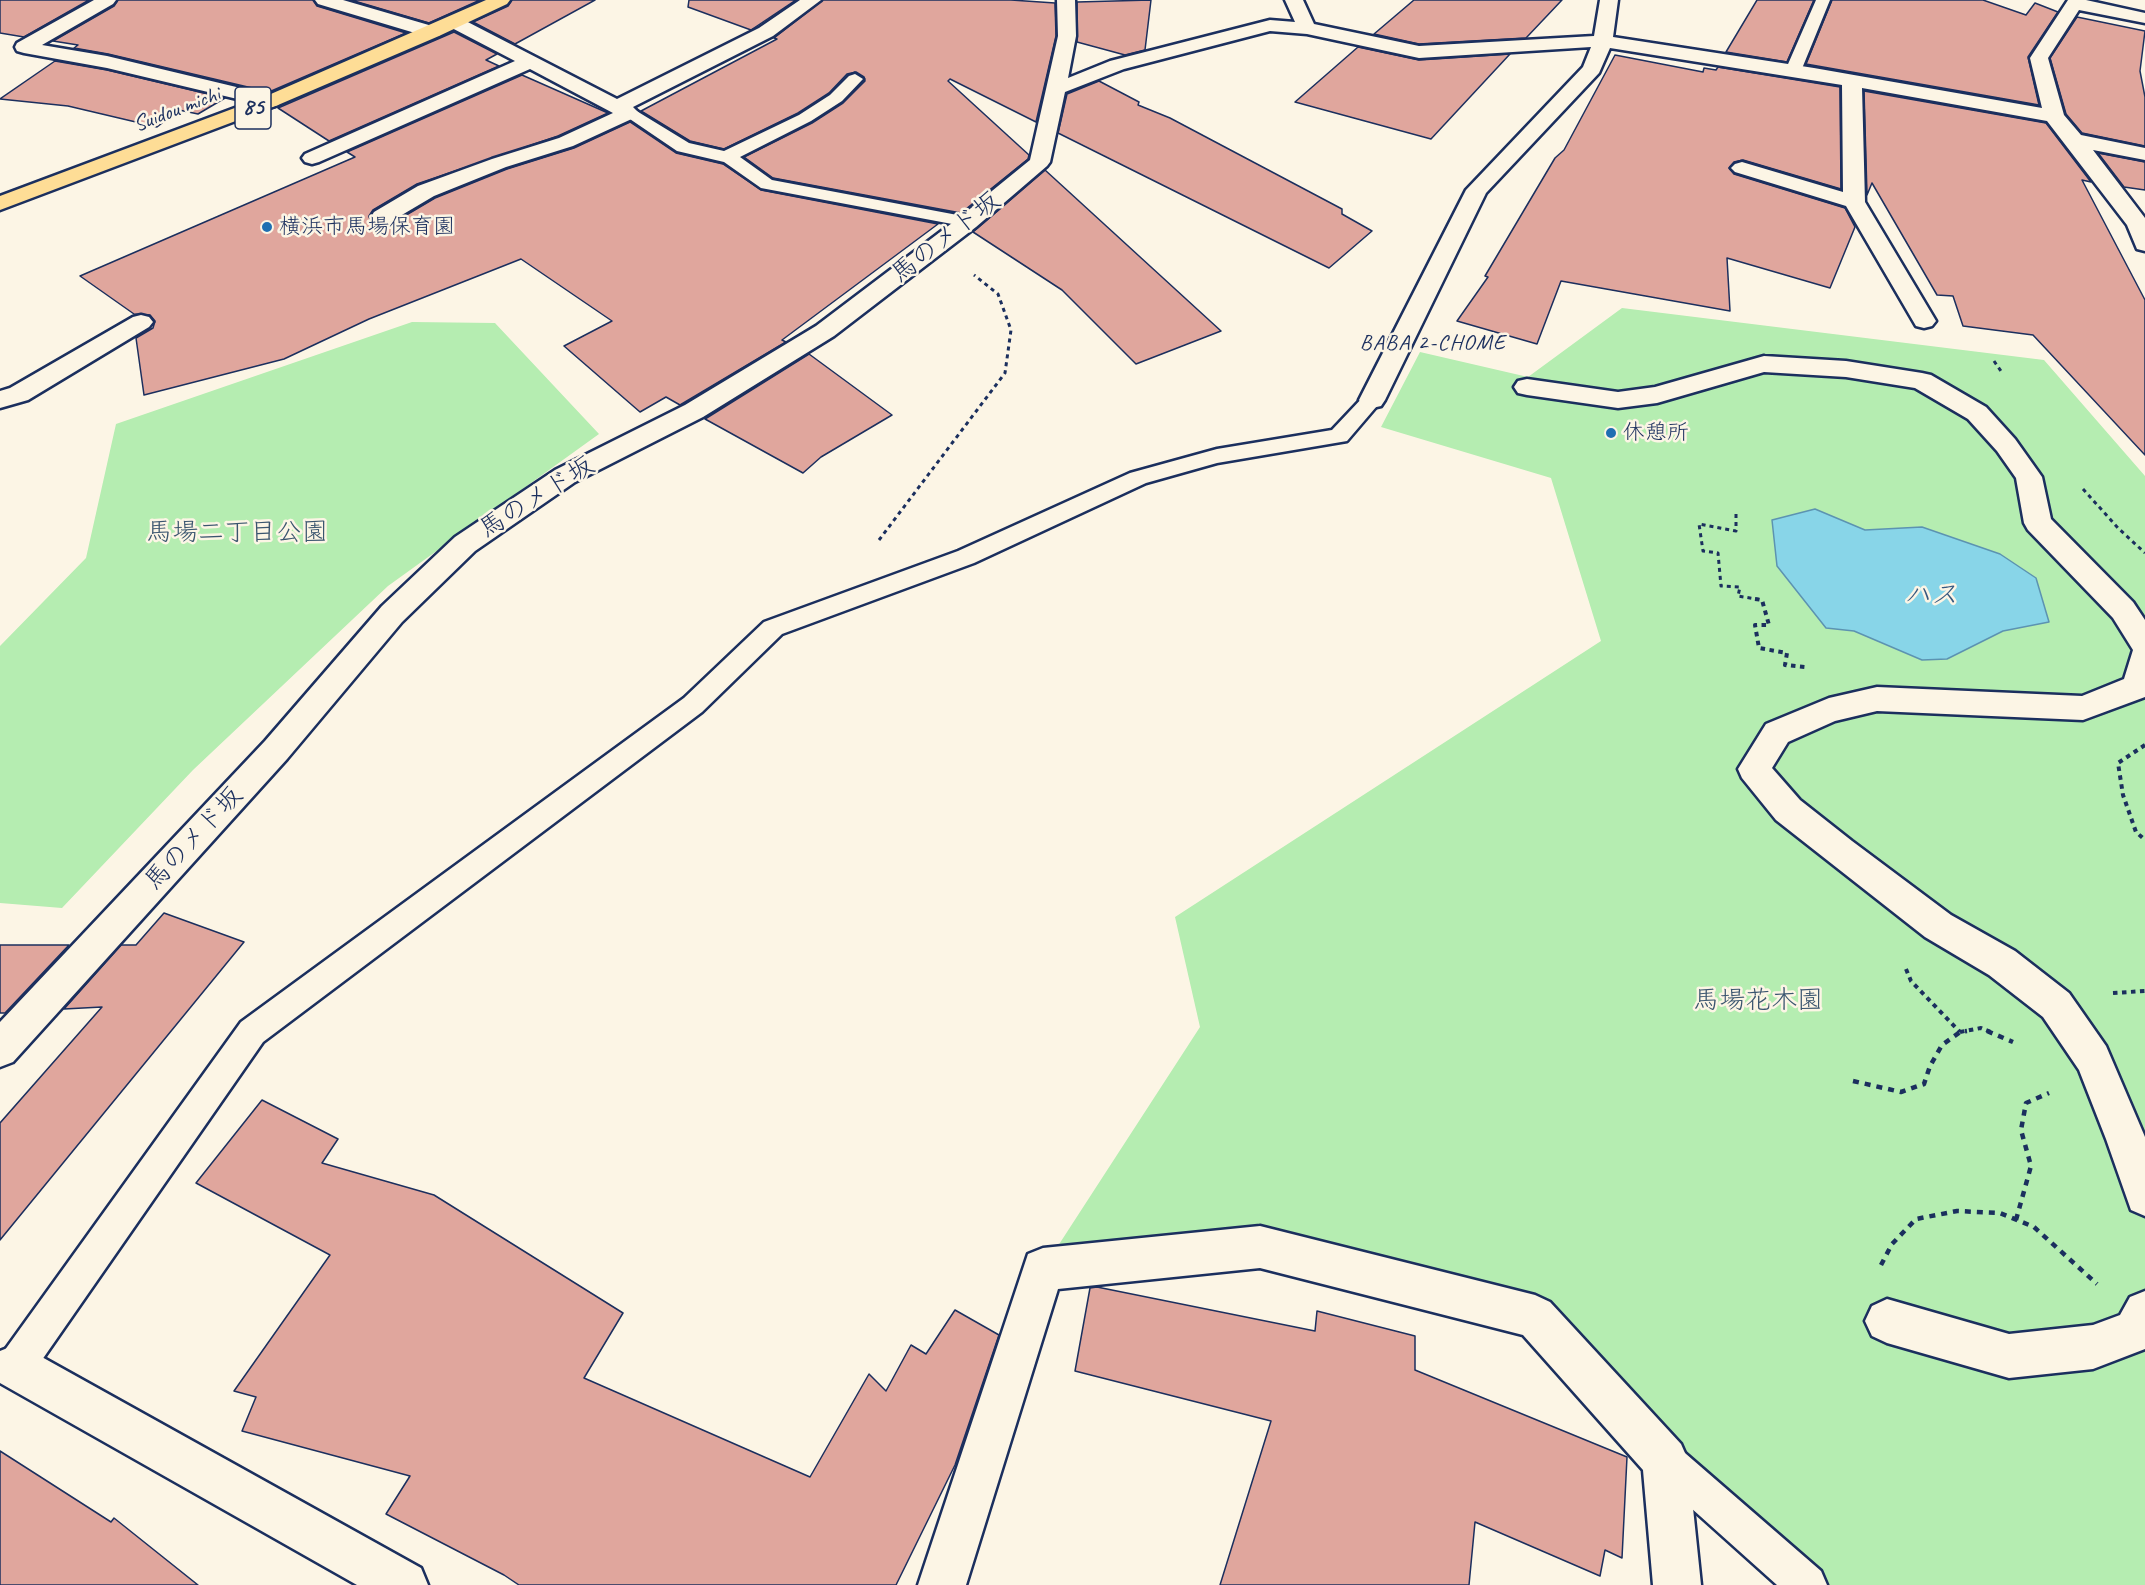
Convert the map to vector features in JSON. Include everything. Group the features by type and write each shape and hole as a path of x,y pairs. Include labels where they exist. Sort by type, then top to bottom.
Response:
{"main road":[{"name":"Suidou michi","path":"0,203 271,101 501,0"}],"street":[{"path":"107,0 24,46 107,62 271,101"},
{"path":"324,0 432,32"},
{"path":"382,217 426,191 499,163 566,142 766,32 812,0"},
{"name":"馬のメド坂","path":"0,1049 276,750 392,614 465,544 565,476 694,411 825,331 968,222 1040,162 1067,36 1066,0"},
{"path":"1293,0 1307,28"},
{"path":"1372,400 1477,190 1592,69 1603,41 1609,0"},
{"path":"2145,18 2076,2 2039,58 2054,116 2138,224 2145,244"},
{"path":"454,22 623,110"},
{"path":"1056,88 1118,65 1270,25 1307,28 1419,52 1603,41 2054,116"},
{"path":"312,158 530,62"},
{"path":"1852,81 1854,202 1924,321"},
{"path":"2074,140 2145,154"},
{"path":"1732,189 1755,149"},
{"path":"1742,168 1854,202"},
{"path":"0,400 19,394 141,322"},
{"path":"1527,387 1618,400 1657,395 1764,364 1846,369 1922,381 1977,413 2006,445 2028,477 2038,523 2123,610 2145,644"},
{"path":"2145,657 2138,687 2083,708 1877,699 1829,710 1778,733 1754,769 1788,810 1840,851 1938,926 2002,963 2056,1005 2093,1059 2126,1139 2145,1196"},
{"path":"942,1585 1043,1269 1260,1247 1535,1317 1665,1460 1677,1585"},
{"path":"1887,1321 2009,1356 2093,1347 2140,1321"},
{"path":"15,1368 404,1585"}],"lane":[{"path":"1794,71 1823,0"},
{"path":"726,157 805,118 836,98 855,79"},
{"path":"623,110 683,147 726,157 767,183 968,222"},
{"path":"15,1368 252,1032 693,705 773,627 966,556 1138,478 1217,456 1339,436 1372,400"},
{"path":"1665,1460 1807,1585"}],"path":[{"path":"828,608 1005,373 1011,330 998,294 936,246"},
{"path":"1736,514 1736,531 1699,524 1703,551 1718,553 1721,586 1740,587 1738,596 1762,600 1769,626 1755,625 1760,648 1786,653 1785,665 1808,668"},
{"path":"2145,745 2118,763 2126,805 2136,832 2145,840"},
{"path":"1853,1081 1901,1092 1924,1084 1930,1066 1942,1045 1960,1032 1981,1028 2015,1043"},
{"path":"2016,1220 2031,1166 2021,1130 2026,1102 2070,1084 2102,1082"},
{"path":"1887,1321 1873,1314 1875,1277 1892,1244 1916,1219 1958,1211 2000,1213 2034,1227 2140,1321"}],"green space":[{"name":"馬場花木園","path":"1622,308 2044,360 2145,476 2145,1585 1809,1585 1535,1317 1260,1247 1043,1269 1200,1027 1175,917 1601,641 1551,478 1381,427 1420,352 1528,377"},
{"name":"馬場二丁目公園","path":"412,322 495,323 599,434 388,586 193,770 62,908 0,903 0,646 86,558 116,424"}],"water":[{"name":"ハス","path":"1815,509 1865,530 1922,527 2000,554 2036,578 2049,622 2003,631 1947,659 1922,660 1854,631 1826,628 1777,566 1772,520"}],"building":[{"path":"0,0 89,0 24,37 0,33"},
{"path":"118,0 313,0 317,6 406,33 269,92 74,48 78,45 53,41 114,6"},
{"path":"351,0 480,0 429,23"},
{"path":"512,0 595,0 515,44 473,22 508,6"},
{"path":"689,0 796,0 751,30 688,7"},
{"path":"823,0 1011,0 1055,3 1056,36 1036,122 950,79 948,81 1029,155 1028,159 961,213 773,178 744,157 812,123 843,103 865,81 864,77 856,72 847,74 829,93 798,113 724,149 690,141 641,111 777,39 774,38"},
{"path":"1151,0 1145,50 1125,55 1077,42 1077,2"},
{"path":"1414,0 1562,0 1526,38 1419,44 1374,34"},
{"path":"1757,0 1814,0 1787,62 1726,52"},
{"path":"1832,0 1983,0 2026,15 2035,3 2058,12 2028,57 2039,105 1806,64"},
{"path":"2077,17 2145,31 2140,71 2145,97 2145,146 2082,133 2066,114 2050,58"},
{"path":"454,32 497,54 486,60 499,66 329,141 278,108"},
{"path":"1358,47 1419,60 1510,54 1431,139 1295,102"},
{"path":"1615,55 1703,72 1704,68 1716,70 1718,67 1840,87 1841,189 1743,160 1734,162 1729,168 1734,174 1845,208 1855,227 1830,288 1727,258 1730,311 1561,281 1537,344 1457,321 1488,277 1485,276 1555,158 1564,150"},
{"path":"55,61 107,70 225,98 198,114 179,110 157,127 68,106 0,99"},
{"path":"522,75 608,113 558,136 417,184 373,210 369,216 372,223 381,226 391,224 435,198 507,169 574,148 630,122 676,153 723,164 761,190 938,224 782,340 786,342 680,405 666,397 640,412 564,346 612,321 521,259 369,319 284,359 144,395 136,338 153,328 155,321 150,315 134,314 80,276 355,157 347,152"},
{"path":"1099,81 1139,102 1138,105 1170,118 1342,209 1342,214 1372,231 1329,268 1058,133 1067,94"},
{"path":"1864,91 2046,123 2091,182 2082,180 2145,300 2145,455 2033,335 1963,326 1953,296 1937,295 1872,183 1867,195"},
{"path":"2098,153 2145,162 2145,190 2124,187"},
{"path":"1045,170 1221,331 1136,364 1062,290 973,232"},
{"path":"809,354 892,415 821,457 803,473 705,419"},
{"path":"164,913 244,942 0,1240 0,1123 102,1007 64,1009 121,945 136,945"},
{"path":"0,945 69,945 5,1013 0,1013"},
{"path":"262,1100 338,1139 322,1163 434,1195 623,1313 584,1378 810,1477 869,1374 886,1391 911,1345 926,1354 955,1310 999,1335 955,1465 896,1585 519,1585 386,1514 410,1476 242,1431 256,1397 234,1391 330,1255 196,1183"},
{"path":"1097,1287 1315,1331 1317,1311 1415,1336 1415,1370 1627,1457 1622,1558 1605,1550 1600,1576 1475,1522 1469,1585 1220,1585 1271,1421 1075,1371 1090,1288"},
{"path":"0,1451 111,1522 114,1518 198,1585 0,1585"}],"place":[{"name":"横浜市馬場保育園","path":"267,227"},
{"name":"休憩所","path":"1611,433"}],"district":[{"name":"BABA 2-CHOME","path":"1433,343"}]}
